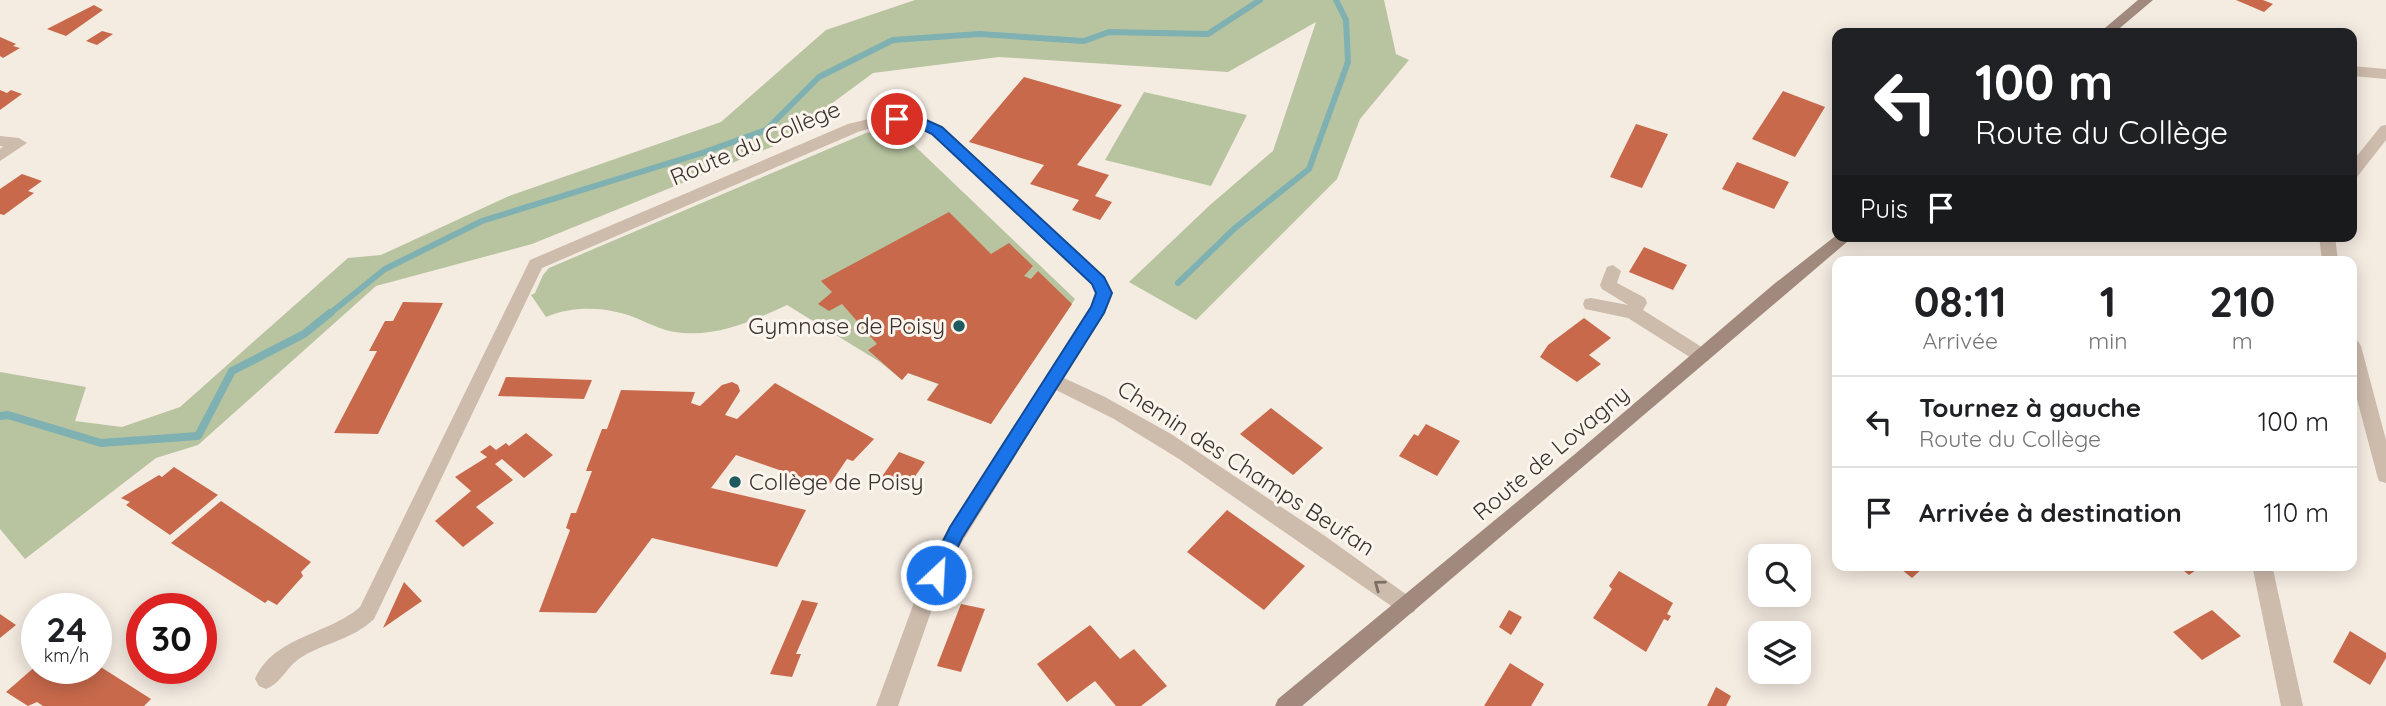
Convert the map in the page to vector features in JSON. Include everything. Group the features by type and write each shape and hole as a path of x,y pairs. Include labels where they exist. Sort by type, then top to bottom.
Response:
{"main road":[{"path":"2112,28 2146,0"},
{"name":"Route de Lovagny","path":"1286,706 1839,242"}],"street":[{"path":"2357,71 2386,74"},
{"name":"Route du Collège","path":"266,679 289,654 354,625 367,614 536,264 863,124 897,119 919,122 937,130 1098,281 1104,293 1101,303 948,547 929,589 887,706"},
{"path":"2357,167 2386,130"},
{"path":"0,141 19,143 0,156"},
{"path":"1613,271 1608,285 1639,303 1632,312"},
{"path":"1591,304 1632,312 1702,356"},
{"path":"2357,365 2386,475"},
{"name":"Chemin des Champs Beufan","path":"1052,381 1141,424 1408,606"},
{"path":"2263,571 2292,706"}],"green space":[{"path":"915,0 1384,0 1396,54 1409,60 1360,119 1337,179 1196,320 1129,282 1210,205 1273,151 1316,22 1228,72 999,57 873,73 774,146 532,244 376,286 198,445 156,458 25,559 0,529 0,372 86,387 75,421 122,427 180,407 348,258 381,255 509,196 721,122 826,30"},
{"path":"1144,92 1247,115 1211,186 1105,160"},
{"path":"897,129 1075,299 991,424 927,400 938,384 908,373 902,380 880,362 787,305 724,329 683,333 665,330 625,314 603,310 580,309 546,317 531,295 535,293 549,268 866,133"}],"building":[{"path":"2236,0 2263,0 2273,4 2264,12"},
{"path":"94,5 103,10 66,36 47,29"},
{"path":"102,31 113,34 97,45 86,41"},
{"path":"0,37 20,48 3,58 0,56"},
{"path":"1024,77 1122,105 1077,165 1109,175 1095,196 1112,202 1100,220 1072,210 1079,200 1030,184 1044,165 969,142"},
{"path":"0,90 7,93 11,90 22,94 0,110"},
{"path":"1783,91 1825,107 1795,157 1752,139"},
{"path":"1636,124 1668,134 1642,188 1610,177"},
{"path":"1737,162 1789,182 1774,209 1722,189"},
{"path":"22,174 42,181 28,191 34,193 4,215 0,214 0,189"},
{"name":"Gymnase de Poisy","path":"949,212 991,254 1009,243 1033,266 1024,276 1031,279 1038,271 1072,304 991,424 927,400 939,384 908,373 902,380 868,350 877,344 842,304 829,311 818,304 832,292 821,281"},
{"path":"1644,247 1687,265 1673,290 1629,272"},
{"path":"403,302 443,303 378,434 334,433 377,351 369,351 385,321 393,321"},
{"path":"1584,318 1611,338 1589,355 1601,364 1577,382 1540,357 1548,345"},
{"path":"506,377 592,380 584,399 498,396"},
{"path":"732,382 738,385 740,391 725,415 737,419 775,383 874,439 853,461 847,459 828,487 736,455 711,488 806,510 777,567 652,538 596,613 539,612 570,530 566,528 571,513 576,513 592,471 586,471 602,429 607,429 621,390 695,392 691,403 700,406 722,385"},
{"path":"1271,408 1323,448 1293,475 1240,434"},
{"path":"1426,424 1460,441 1437,476 1399,456 1414,434 1418,436"},
{"path":"526,433 553,455 524,478 502,459 495,464 513,480 476,507 494,523 463,547 435,521 471,491 455,477 487,457 480,452 490,445 496,450 506,443 509,446"},
{"path":"899,452 925,462 907,488 881,478"},
{"path":"174,467 218,495 170,535 126,505 130,502 121,498 159,475 162,477"},
{"path":"221,501 311,562 301,572 303,576 277,605 268,600 265,603 171,543"},
{"path":"1227,510 1305,566 1264,610 1187,552"},
{"path":"1619,571 1673,603 1667,614 1671,616 1668,621 1664,619 1646,652 1593,618 1612,589 1609,586"},
{"path":"1903,571 1920,571 1912,578"},
{"path":"404,582 422,601 383,628"},
{"path":"802,600 818,603 796,654 801,654 792,677 770,674"},
{"path":"961,604 985,609 961,672 937,666"},
{"path":"1509,610 1522,617 1511,635 1499,627"},
{"path":"2212,610 2241,636 2202,660 2173,632"},
{"path":"0,614 16,625 0,638"},
{"path":"1090,625 1120,659 1134,649 1167,686 1141,706 1116,706 1095,681 1067,702 1037,664"},
{"path":"2350,631 2386,653 2386,658 2370,685 2333,662"},
{"path":"1510,663 1544,684 1531,706 1484,706"},
{"path":"112,674 151,699 144,706 43,706 37,702 28,706 6,692 21,679 21,684 112,684"},
{"path":"1716,687 1731,696 1726,706 1707,706"}],"waterway":[{"path":"328,315 385,269 482,221 705,152 766,130 819,77 893,40 979,34 1084,41 1109,32 1208,34 1260,0"},
{"path":"1178,283 1235,228 1309,169 1348,62 1346,20 1336,0"},
{"path":"0,416 8,415 101,443 198,436 232,371 304,334 330,313"}],"place":[{"name":"Gymnase de Poisy","path":"959,326"},
{"name":"Collège de Poisy","path":"735,482"}],"route":[{"path":"897,119 919,122 937,130 1098,281 1104,293 1098,309 956,533 936,575"}]}
